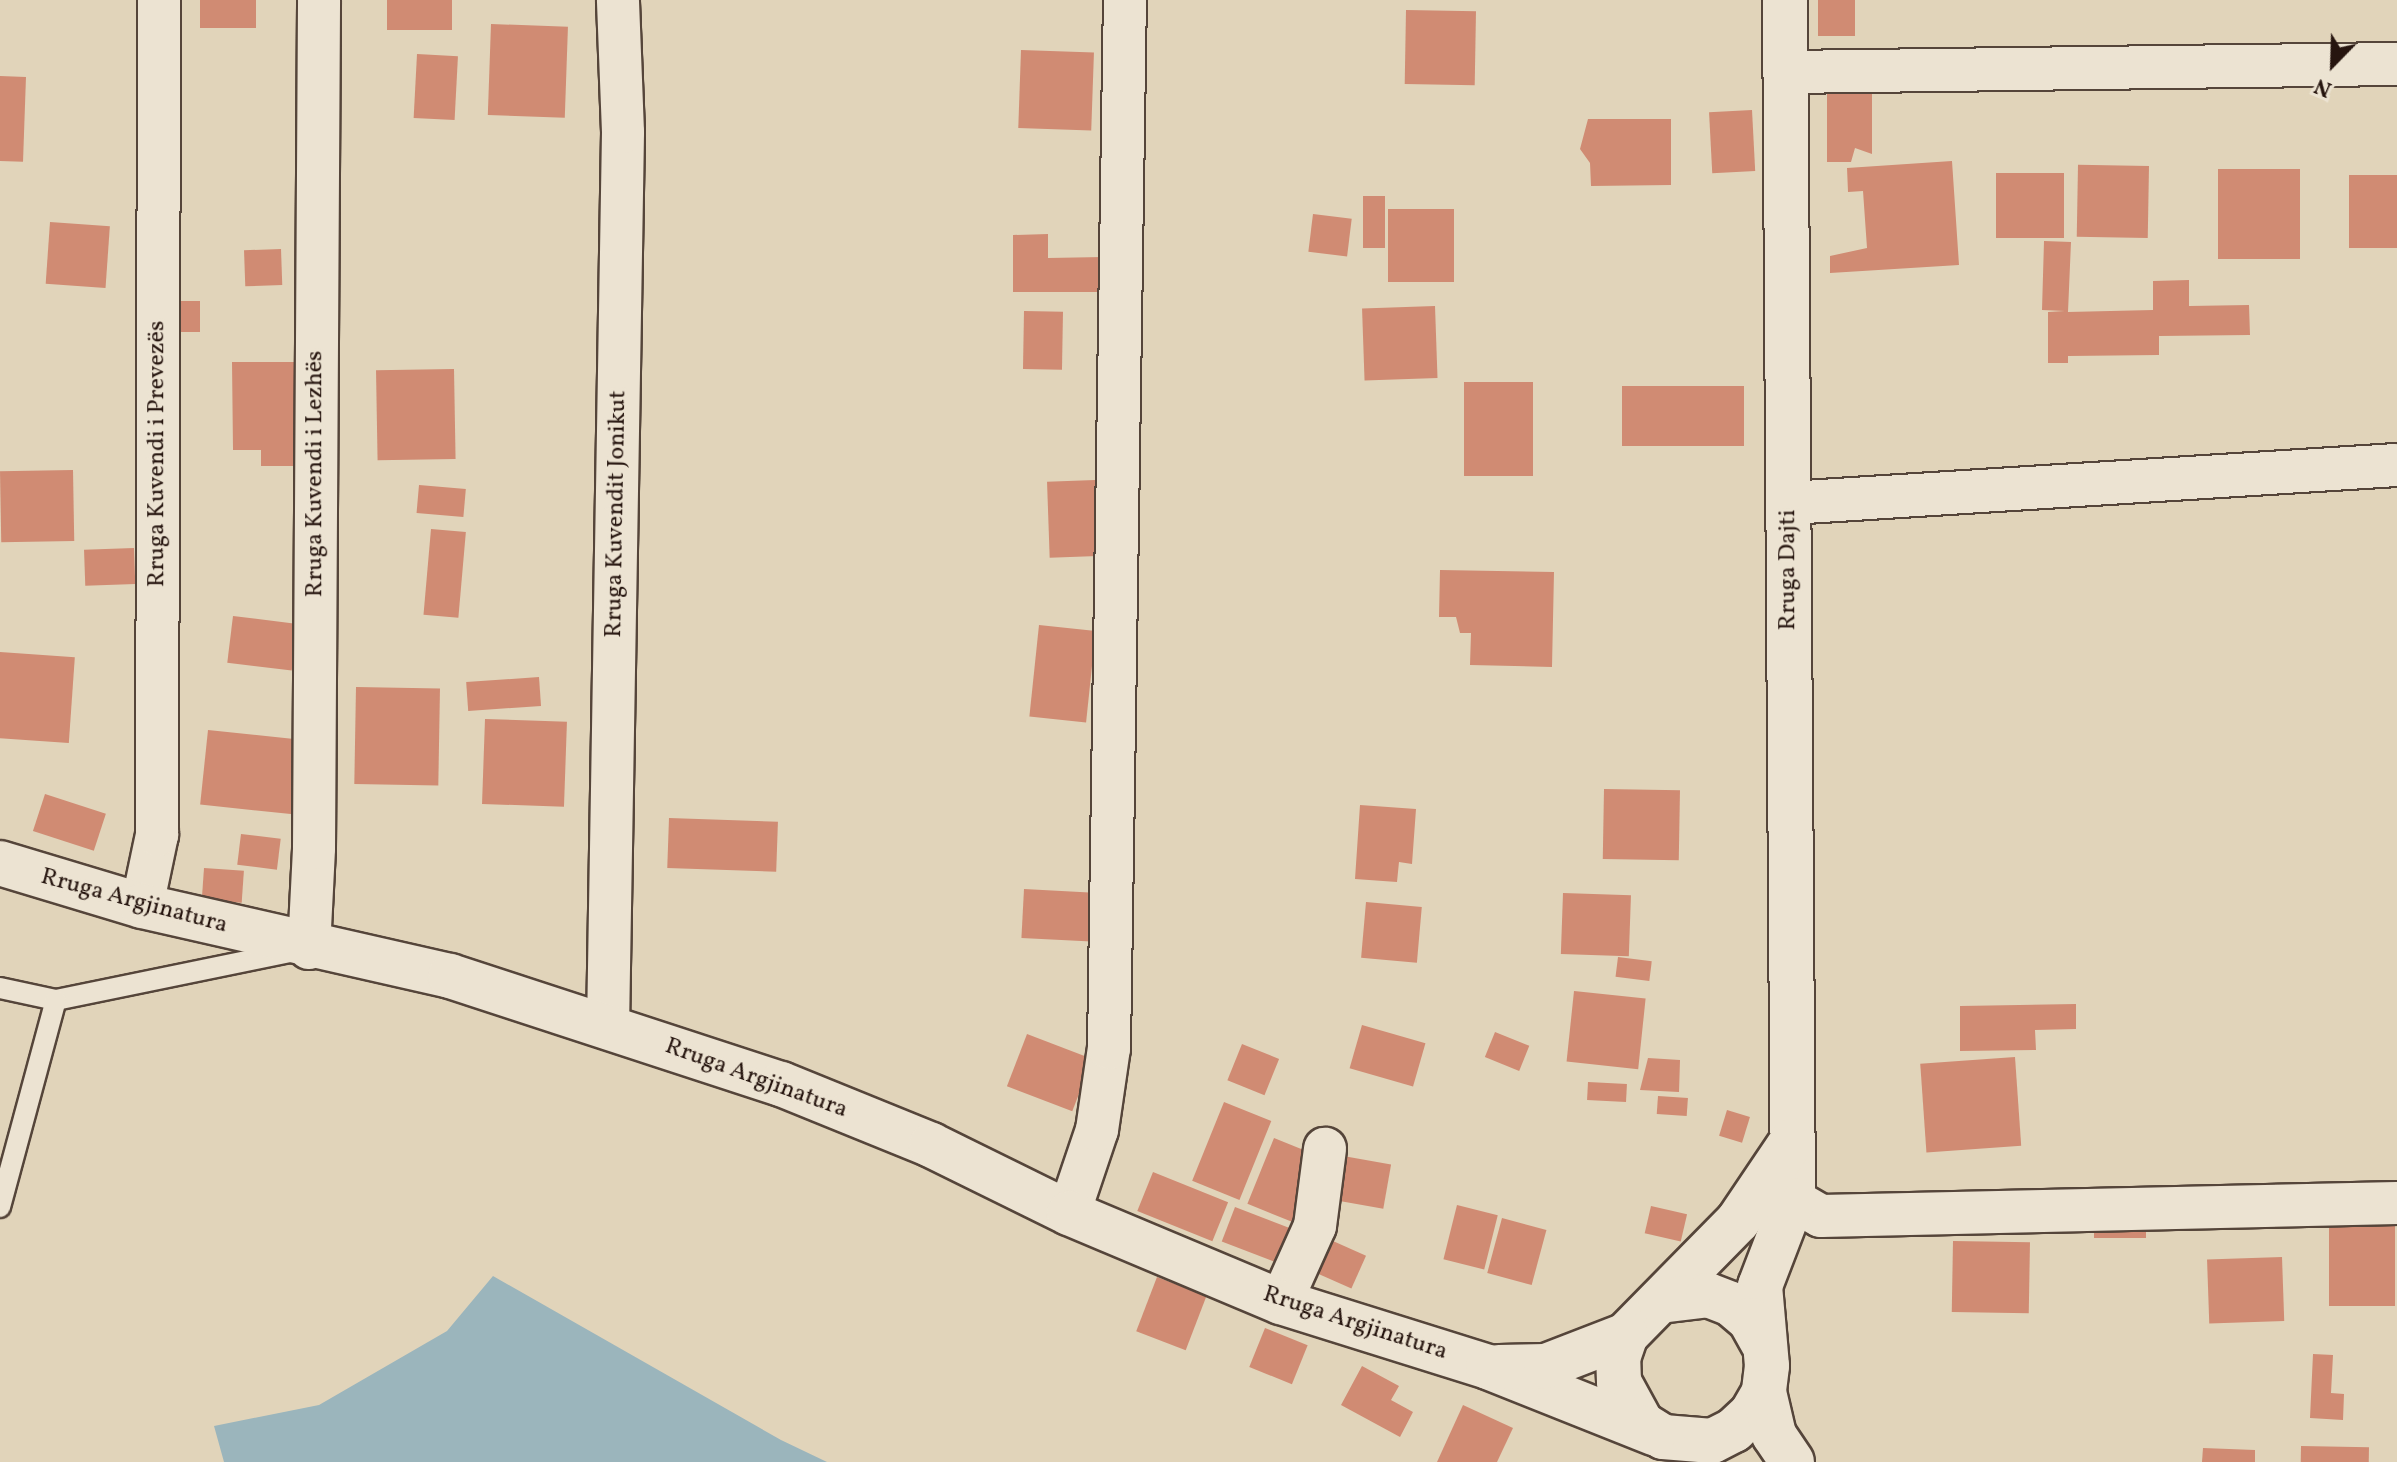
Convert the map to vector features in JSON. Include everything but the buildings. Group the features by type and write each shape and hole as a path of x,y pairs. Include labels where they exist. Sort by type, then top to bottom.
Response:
{"street":[{"name":"Rruga Kuvendi i Prevezës","path":"142,906 157,835 159,0"},
{"name":"Rruga Kuvendi i Lezhës","path":"309,948 314,832 319,0"},
{"name":"Rruga Kuvendit Jonikut","path":"608,1028 623,132 618,0"},
{"path":"1069,1213 1097,1130 1109,1048 1125,0"},
{"name":"Rruga Dajti","path":"1785,0 1793,1200"},
{"path":"1786,72 2397,64"},
{"path":"1789,503 2397,465"},
{"name":"Rruga Argjinatura","path":"0,863 142,906 309,948 450,976 795,1090 931,1145 1069,1213 1281,1302 1488,1367"},
{"path":"1764,1392 1743,1422 1712,1441 1663,1437 1642,1424 1619,1382 1626,1335 1640,1315 1660,1301 1738,1221 1792,1141"},
{"path":"1281,1302 1315,1226 1325,1149"},
{"path":"1792,1462 1774,1435 1764,1392 1767,1366 1762,1342 1760,1286 1793,1200 1821,1216 2397,1203"},
{"path":"1660,1301 1708,1295 1731,1304 1750,1320 1762,1342"},
{"path":"1488,1367 1546,1366 1586,1355 1626,1335"},
{"path":"1488,1367 1726,1462"}],"lane":[{"path":"0,988 56,1000 309,948"},
{"path":"0,1207 56,1000"}],"water":[{"path":"493,1276 781,1440 827,1462 224,1462 214,1426 319,1405 447,1331"}]}
